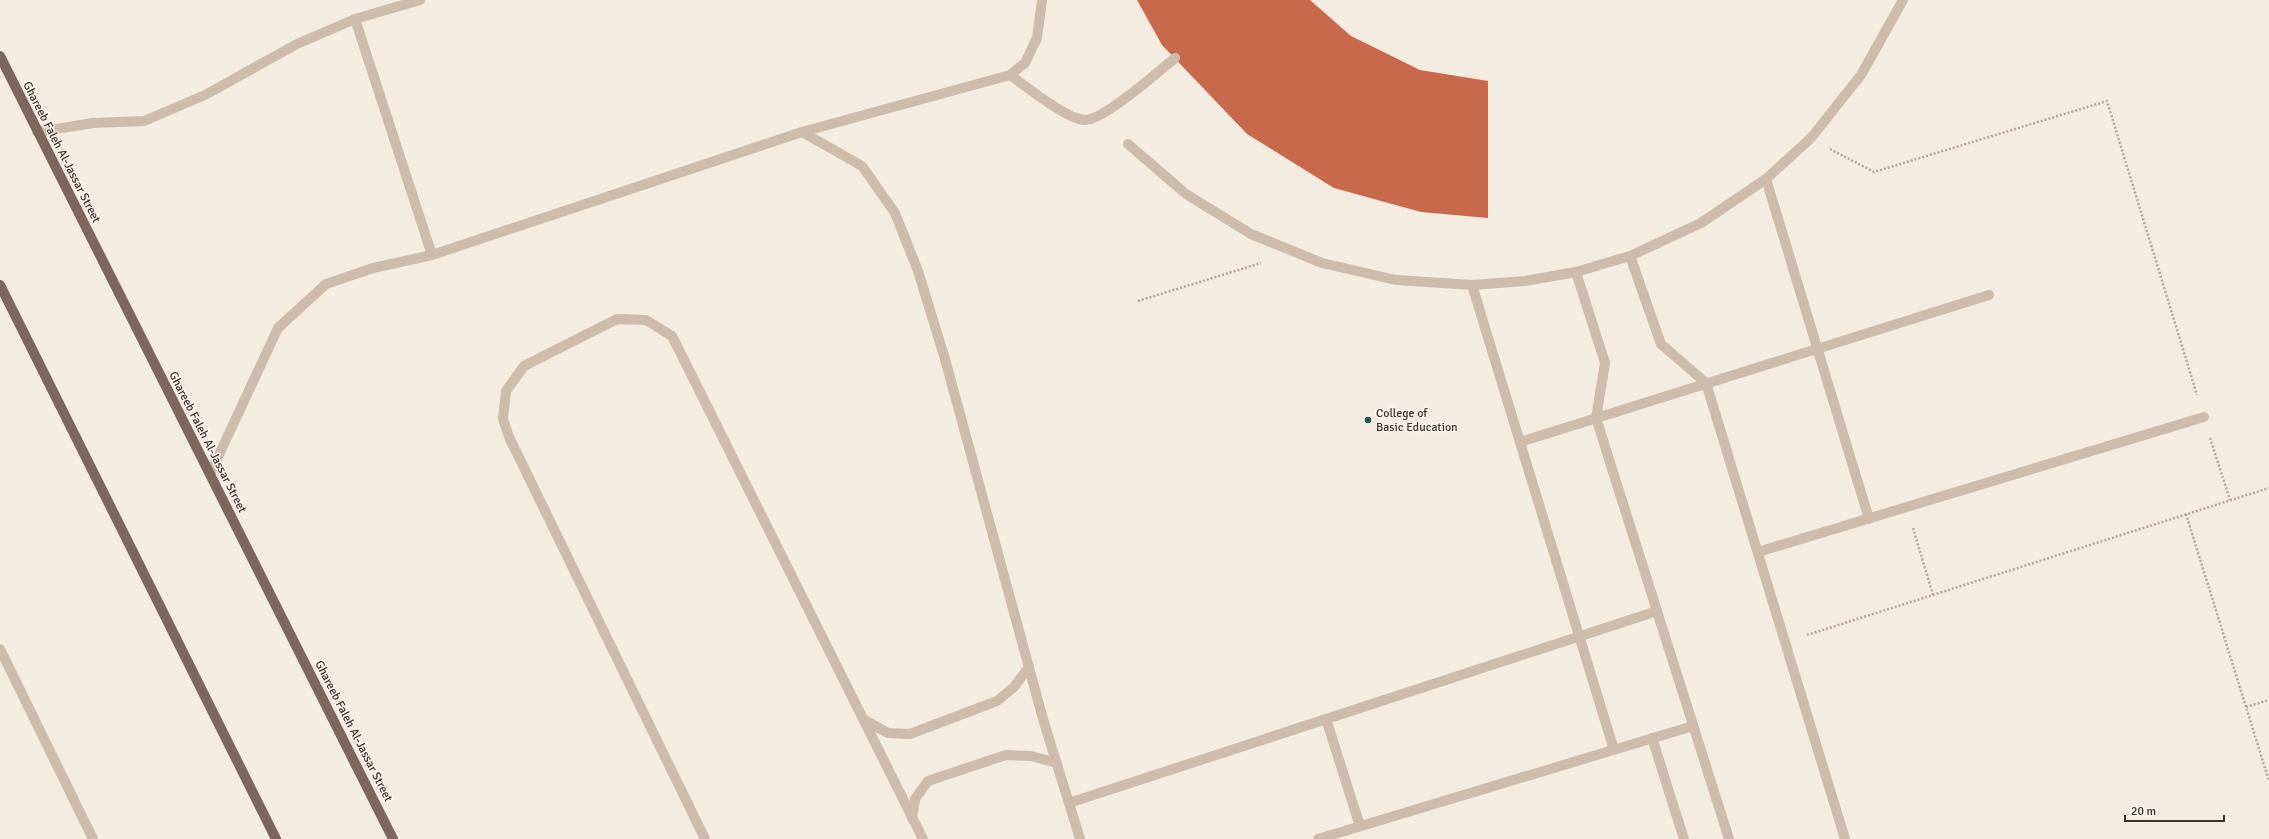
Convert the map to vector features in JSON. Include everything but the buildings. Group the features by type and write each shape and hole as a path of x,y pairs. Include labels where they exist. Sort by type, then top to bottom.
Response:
{"main road":[{"name":"Ghareeb Faleh Al-Jassar Street","path":"0,56 393,839"},
{"path":"0,285 276,839"}],"street":[{"path":"37,132 93,123 144,121 205,95 297,44 355,19 420,0"},
{"path":"210,474 278,328 326,284 373,268 432,255 802,132 1010,75 1025,63 1037,38 1042,0"},
{"path":"1128,144 1186,194 1251,234 1322,262 1396,280 1472,285 1525,281 1576,272 1630,256 1701,223 1766,180 1811,138 1861,75 1903,0"},
{"path":"355,19 432,255"},
{"path":"1010,75 1067,114 1086,120 1105,113 1175,58"},
{"path":"802,132 862,166 895,213 918,271 945,359 1056,764 1080,839"},
{"path":"1766,180 1869,519"},
{"path":"1630,256 1661,344 1706,383 1845,839"},
{"path":"1576,272 1605,363 1596,418 1729,839"},
{"path":"1472,285 1614,750"},
{"path":"1520,442 1988,295"},
{"path":"705,839 509,437 503,419 506,390 524,366 617,319 646,320 672,336 866,722 923,839"},
{"path":"1758,552 2204,417"},
{"path":"1069,803 1657,611"},
{"path":"0,649 93,839"},
{"path":"866,722 888,733 910,734 997,701 1014,687 1029,667"},
{"path":"1326,719 1360,826"},
{"path":"1318,839 1693,726"},
{"path":"1652,738 1684,839"},
{"path":"912,818 915,799 928,781 1006,755 1031,756 1056,764"}],"path":[{"path":"1811,138 1874,172 2106,101 2230,500"},
{"path":"1138,301 1296,252"},
{"path":"1785,642 2269,488"},
{"path":"1907,507 1933,595"},
{"path":"2186,514 2269,781"},
{"path":"2246,707 2269,700"}],"place":[{"name":"College of Basic Education","path":"1368,420"}]}
